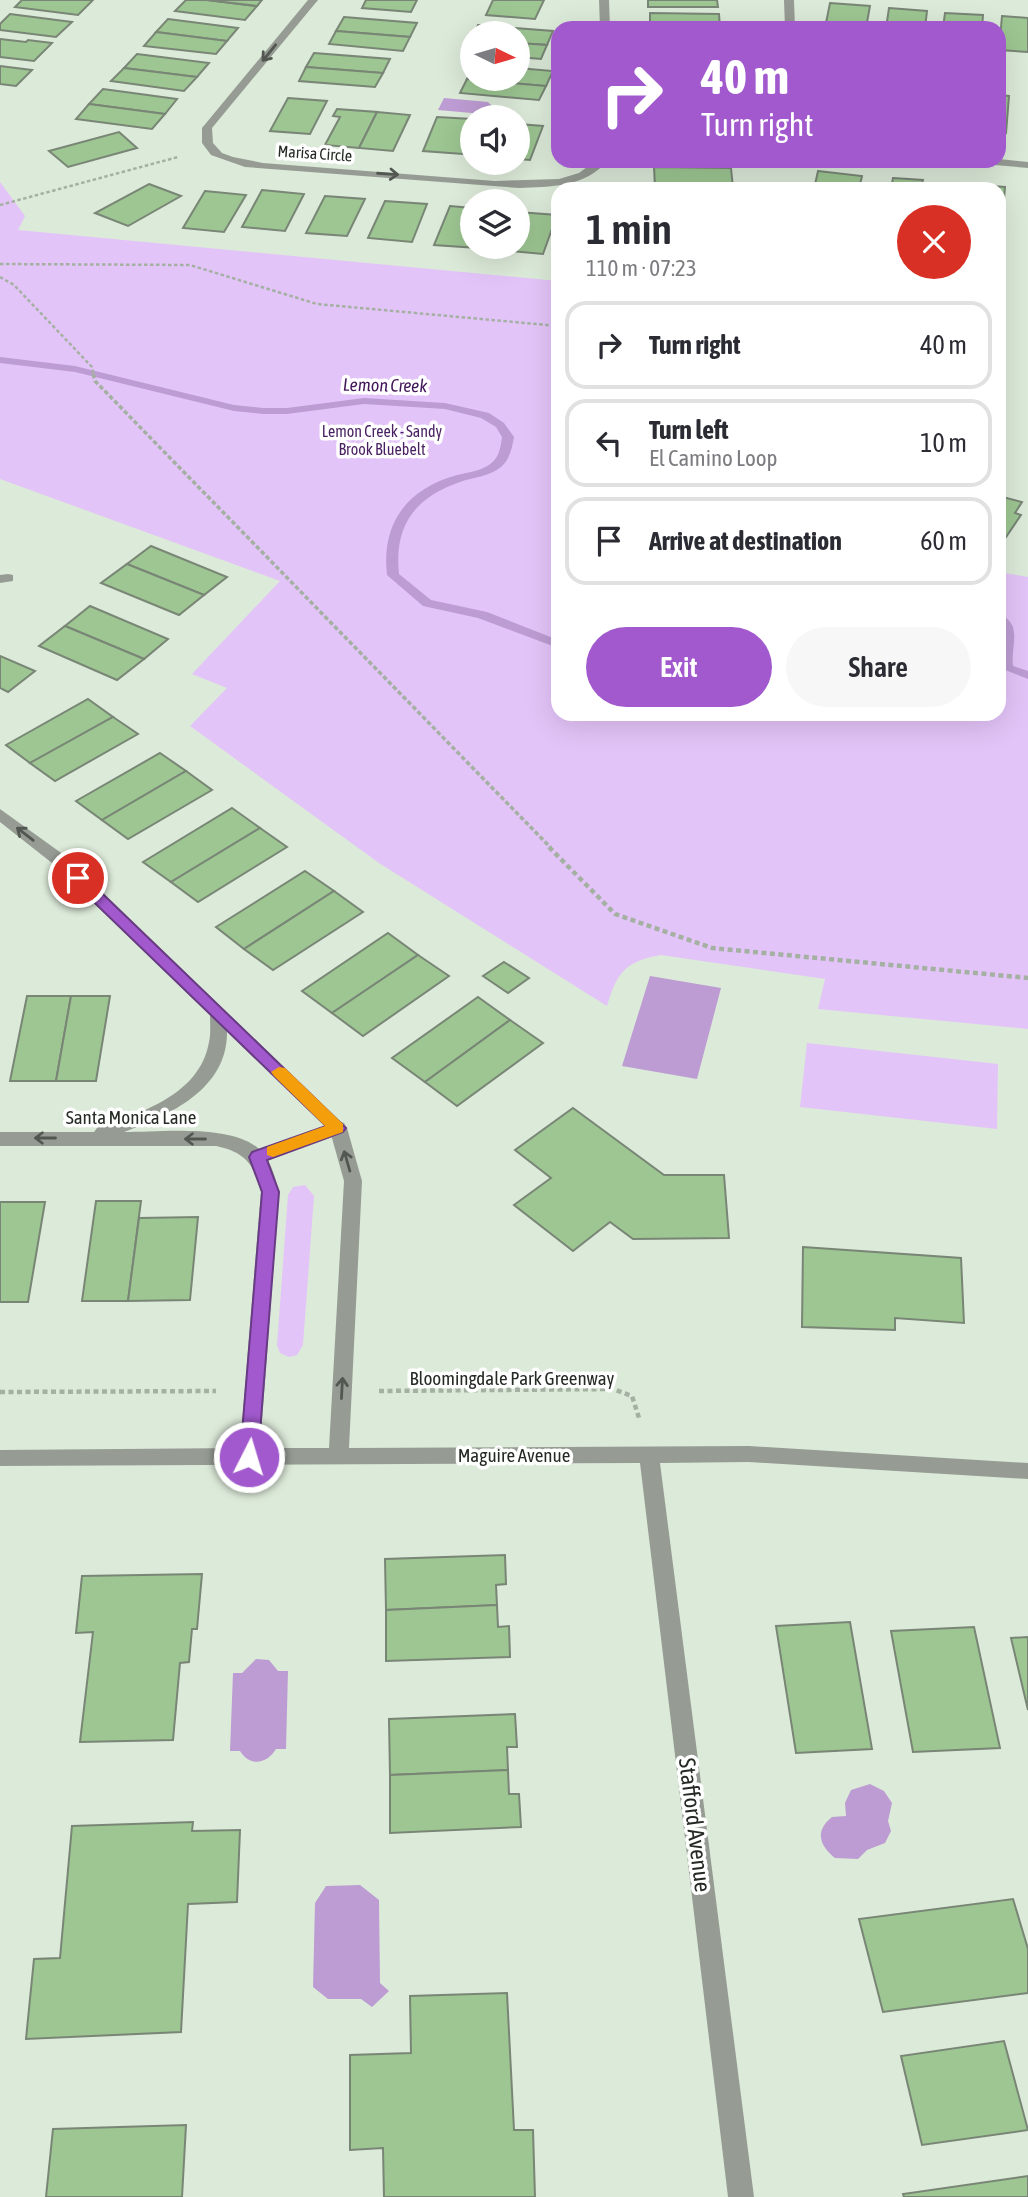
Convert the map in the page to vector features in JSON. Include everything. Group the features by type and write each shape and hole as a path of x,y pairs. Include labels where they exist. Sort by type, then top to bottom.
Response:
{"street":[{"name":"Marisa Circle","path":"313,0 207,128 205,137 208,146 220,156 264,165 518,184 564,181 593,168"},
{"path":"604,0 605,21"},
{"path":"789,0 790,21"},
{"path":"1006,163 1028,165"},
{"path":"0,814 58,859 338,1128 353,1181 339,1456"},
{"path":"90,1138 156,1115 202,1078 217,1057 221,1038 218,1014"},
{"path":"249,1457 270,1192 258,1157 338,1128"},
{"name":"Santa Monica Lane","path":"0,1139 216,1139 239,1143 258,1157"},
{"name":"Stafford Avenue","path":"649,1454 741,2197"},
{"name":"Maguire Avenue","path":"0,1458 749,1454 1028,1471"}],"path":[{"path":"0,205 179,157"},
{"path":"0,264 190,265 317,304 551,325"},
{"path":"0,277 14,285 93,367 94,381 615,914 712,948 1028,978"},
{"name":"Bloomingdale Park Greenway","path":"392,1391 613,1389 632,1396"},
{"path":"0,1392 199,1391"}],"green space":[{"name":"Lemon Creek - Sandy Brook Bluebelt","path":"0,182 25,216 18,230 551,280 551,721 1006,721 1006,573 1028,577 1028,1029 818,1009 825,979 661,955 639,961 625,970 615,985 607,1006 379,863 190,726 227,688 192,674 280,581 0,479"},
{"path":"807,1043 998,1064 997,1129 800,1107"},
{"path":"305,1185 314,1196 303,1345 297,1355 289,1357 280,1353 277,1345 288,1195 293,1187"}],"shaded area":[{"path":"444,98 488,102 491,105 460,105 460,112 438,110"},
{"path":"650,976 721,988 697,1079 622,1066"},
{"path":"256,1659 269,1660 278,1671 288,1671 286,1749 276,1749 268,1758 258,1762 249,1760 240,1751 230,1751 233,1673 242,1673"},
{"path":"870,1784 884,1791 892,1803 888,1821 891,1831 885,1843 867,1850 858,1859 835,1858 821,1838 823,1828 832,1817 846,1816 845,1803 851,1790"},
{"path":"360,1885 379,1900 380,1983 389,1991 372,2007 361,1999 328,1999 313,1987 315,1903 326,1886"}],"building":[{"path":"22,0 93,0 78,15 15,7"},
{"path":"186,0 257,6 245,20 175,11"},
{"path":"207,0 262,0 257,6"},
{"path":"366,0 417,0 411,12 362,8"},
{"path":"493,0 544,0 535,19 486,15"},
{"path":"648,0 717,0 718,7 648,7"},
{"path":"830,3 870,6 867,21 826,21"},
{"path":"889,8 927,11 926,21 887,21"},
{"path":"650,13 719,14 720,21 650,21"},
{"path":"945,13 983,15 983,21 944,21"},
{"path":"10,14 72,22 56,37 0,30 0,24"},
{"path":"1002,16 1028,18 1028,52 1006,50 1006,21 1002,21"},
{"path":"344,17 417,23 410,37 336,31"},
{"path":"168,19 238,28 227,41 156,32"},
{"path":"530,29 551,31 547,45 530,44"},
{"path":"336,31 410,37 403,51 329,44"},
{"path":"156,32 227,41 216,54 144,46"},
{"path":"0,39 52,43 34,61 0,57"},
{"path":"530,44 547,45 541,59 530,58"},
{"path":"314,53 390,59 383,73 306,67"},
{"path":"137,54 209,63 197,77 124,68"},
{"path":"0,66 32,70 16,86 0,84"},
{"path":"306,67 383,73 375,87 299,81"},
{"path":"124,68 197,77 184,91 111,81"},
{"path":"530,69 551,71 546,86 530,85"},
{"path":"530,85 546,86 539,100 460,93 530,91"},
{"path":"103,89 177,99 165,114 89,104"},
{"path":"1006,96 1009,96 1006,133"},
{"path":"288,98 327,101 310,134 270,131"},
{"path":"89,104 165,114 152,129 76,119"},
{"path":"337,109 377,112 359,148 325,145 340,117 333,116"},
{"path":"377,112 410,115 393,151 359,148"},
{"path":"437,117 460,118 460,154 423,151"},
{"path":"530,125 543,126 530,160"},
{"path":"119,132 137,148 68,167 49,151"},
{"path":"654,168 731,168 732,182 655,182"},
{"path":"818,171 862,176 861,182 816,182"},
{"path":"893,178 923,180 922,182 892,182"},
{"path":"149,184 181,196 128,226 95,213"},
{"path":"262,190 304,194 285,231 242,227"},
{"path":"205,191 246,195 224,232 183,228"},
{"path":"325,196 365,199 347,236 306,233"},
{"path":"385,201 427,204 412,242 368,238"},
{"path":"450,206 460,207 460,247 434,245"},
{"path":"530,213 551,215 551,232 543,254 530,253"},
{"path":"1006,498 1022,502 1015,513 1021,515 1006,537"},
{"path":"151,546 227,577 204,595 127,564"},
{"path":"127,564 204,595 179,615 101,583"},
{"path":"90,606 168,639 144,659 65,626"},
{"path":"65,626 144,659 117,680 39,646"},
{"path":"0,656 35,671 8,692 0,688"},
{"path":"88,699 113,717 30,763 6,745"},
{"path":"113,717 138,734 55,781 30,763"},
{"path":"160,753 186,771 102,820 76,801"},
{"path":"186,771 212,790 128,839 102,820"},
{"path":"232,808 260,828 171,882 143,862"},
{"path":"260,828 287,847 198,902 171,882"},
{"path":"305,871 334,891 244,949 216,927"},
{"path":"334,891 363,912 273,970 244,949"},
{"path":"388,933 418,955 332,1013 302,991"},
{"path":"418,955 449,976 363,1036 332,1013"},
{"path":"504,962 529,978 508,993 483,976"},
{"path":"27,996 71,996 56,1081 10,1081"},
{"path":"71,996 110,996 96,1081 56,1081"},
{"path":"478,997 510,1020 425,1082 392,1058"},
{"path":"510,1020 543,1043 457,1106 425,1082"},
{"path":"573,1108 664,1175 724,1175 729,1238 633,1239 610,1222 573,1251 514,1205 551,1178 515,1150"},
{"path":"96,1201 141,1201 128,1301 82,1301"},
{"path":"0,1202 45,1202 28,1302 0,1302"},
{"path":"198,1217 190,1300 128,1301 139,1218"},
{"path":"803,1247 961,1258 964,1323 895,1318 895,1330 802,1327"},
{"path":"505,1555 506,1584 496,1585 497,1605 386,1610 385,1559"},
{"path":"202,1574 197,1629 192,1629 189,1662 180,1663 173,1740 80,1742 93,1632 76,1633 82,1576"},
{"path":"497,1605 498,1627 509,1626 510,1657 386,1661 386,1610"},
{"path":"850,1622 872,1749 796,1753 776,1626"},
{"path":"974,1627 1000,1748 913,1752 891,1631"},
{"path":"1028,1637 1028,1710 1011,1638"},
{"path":"515,1714 517,1747 507,1747 508,1770 390,1775 389,1719"},
{"path":"508,1770 509,1794 519,1794 521,1827 390,1833 390,1775"},
{"path":"193,1822 192,1831 240,1830 237,1902 188,1904 181,2032 26,2039 34,1959 60,1958 72,1826"},
{"path":"1013,1899 1028,1949 1028,1993 883,2012 859,1919"},
{"path":"507,1993 514,2130 533,2130 535,2197 384,2197 383,2148 350,2150 350,2055 411,2053 410,1996"},
{"path":"1004,2041 1028,2130 922,2145 901,2056"},
{"path":"186,2125 182,2197 46,2197 53,2129"},
{"path":"1028,2176 1028,2197 904,2197 903,2194"}],"waterway":[{"name":"Lemon Creek","path":"0,360 75,369 234,408 287,411 364,401 445,406 485,415 500,425 508,437 503,456 489,469 438,487 413,504 396,528 392,542 393,575 427,603 482,615 551,641"},
{"name":"Lemon Creek","path":"1006,626 1009,635 1006,654"},
{"name":"Lemon Creek","path":"1006,654 1006,661"},
{"name":"Lemon Creek","path":"1006,661 1007,668 1028,675"}],"slow traffic":[{"path":"273,1151 338,1128 279,1072"}],"route":[{"path":"78,878 338,1128 258,1157 270,1192 249,1457"}]}
